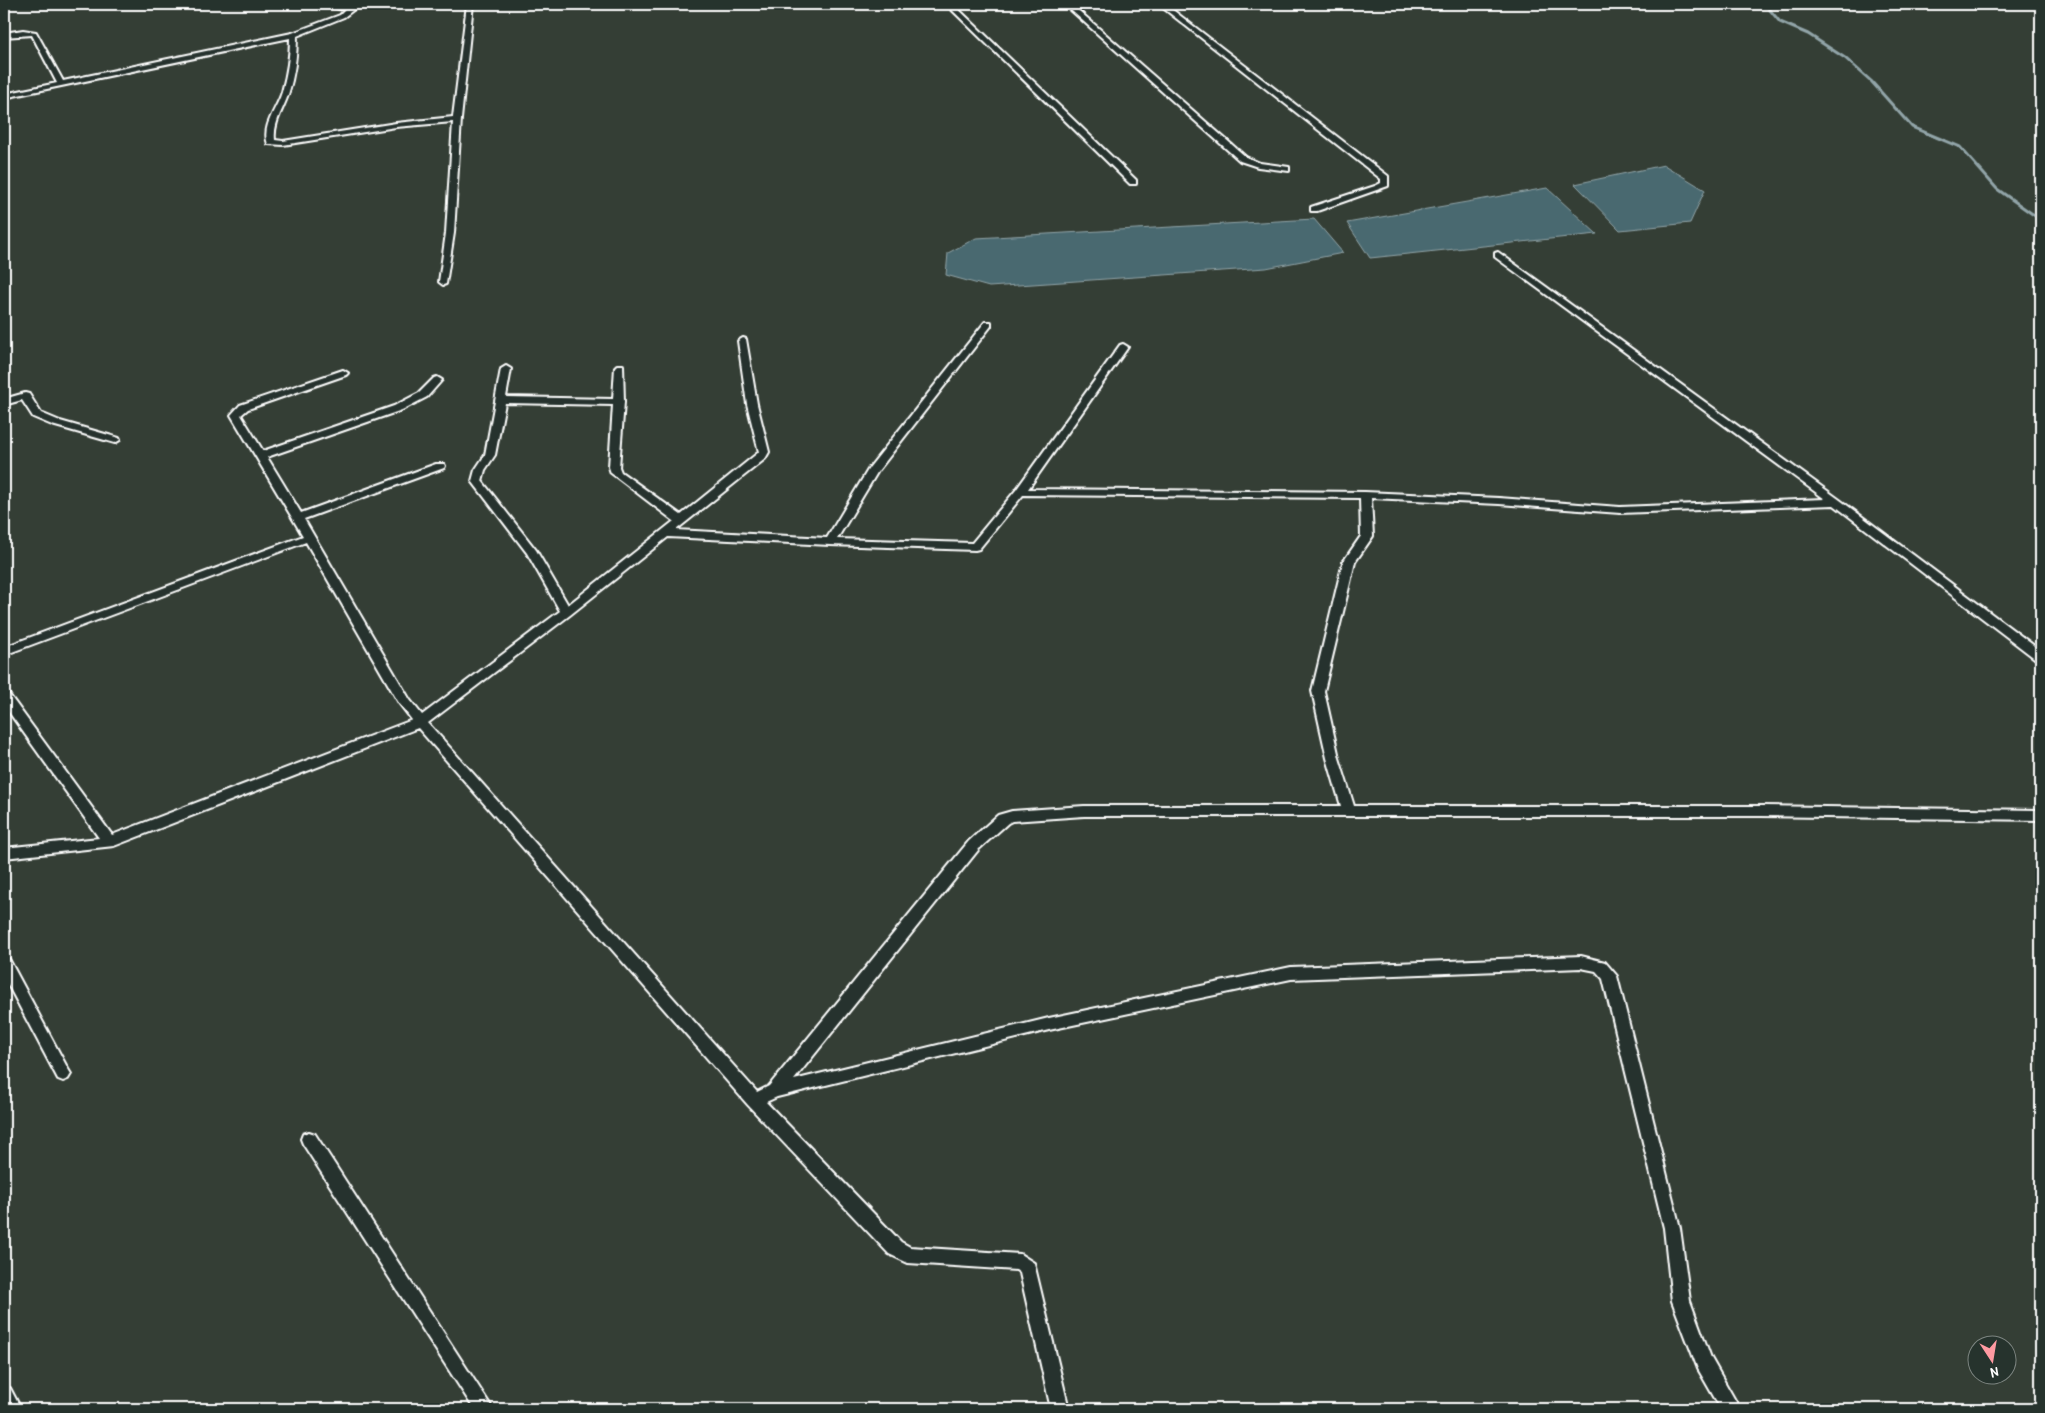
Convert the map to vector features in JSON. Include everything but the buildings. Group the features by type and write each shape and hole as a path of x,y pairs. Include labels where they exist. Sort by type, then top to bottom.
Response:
{"street":[{"path":"322,4 349,9"},
{"path":"4,96 294,35 342,16 358,4"},
{"path":"444,282 450,233 457,119 470,4"},
{"path":"949,4 1133,182"},
{"path":"1067,4 1243,159 1258,165 1286,169"},
{"path":"1162,4 1384,178 1385,184 1378,188 1314,209"},
{"path":"4,35 23,32 34,33 60,84"},
{"path":"294,35 293,60 284,96 269,132 271,142 283,142 396,125 457,119"},
{"path":"1498,255 1836,502 2041,657"},
{"path":"830,542 873,470 988,324"},
{"path":"4,853 109,842 422,722 566,612 761,457 764,452 752,404 743,341"},
{"path":"665,533 830,542 975,547 1020,492 1123,347"},
{"path":"620,367 614,467 616,473 680,521"},
{"path":"506,369 490,455 480,470 477,481 532,552 566,612"},
{"path":"343,373 244,406 237,411 237,418 298,518 405,703 754,1100 895,1248 908,1255 1020,1262 1028,1270 1060,1409"},
{"path":"260,456 398,408 423,395 437,380"},
{"path":"4,402 25,396 37,415 56,423 116,440"},
{"path":"500,400 619,402"},
{"path":"298,518 440,466"},
{"path":"1020,492 1365,495 1499,501 1620,510 1836,502"},
{"path":"1350,811 1333,758 1318,691 1350,562 1367,536 1365,495"},
{"path":"4,651 309,538"},
{"path":"4,696 109,842"},
{"path":"775,1091 974,845 1006,818 1030,814 1084,812 1350,811 1760,811 2041,815"},
{"path":"754,1100 775,1091 1048,1024 1292,973 1581,962 1600,966 1610,976 1670,1219 1681,1301 1704,1363 1732,1409"},
{"path":"4,963 63,1074"},
{"path":"309,1139 484,1409"},
{"path":"4,1394 12,1409"}],"water":[{"path":"1664,165 1705,190 1690,223 1620,230 1575,184"},
{"path":"1547,188 1597,234 1370,258 1347,223"},
{"path":"1314,219 1343,253 1266,268 989,287 946,275 948,253 976,238"}],"waterway":[{"path":"1765,4 1780,22 1808,34 1845,58 1871,81 1912,127 1960,147 1997,189 2041,220"}]}
